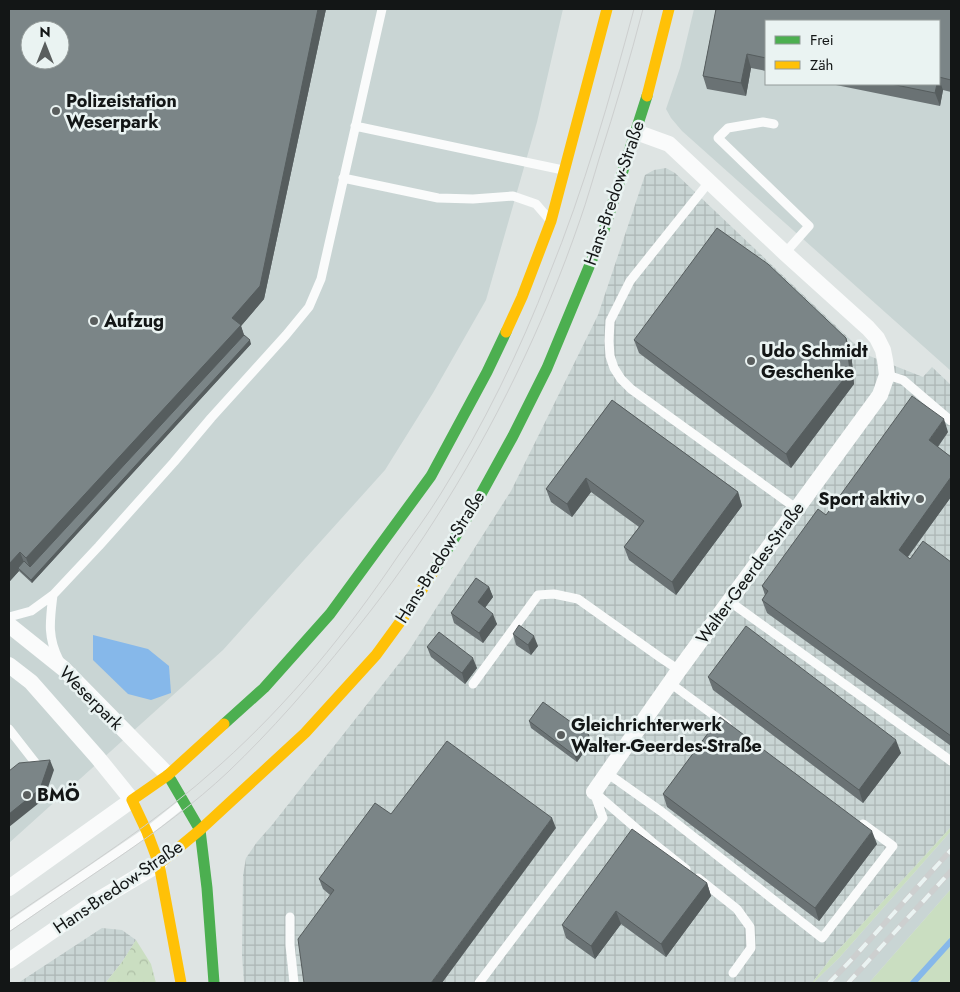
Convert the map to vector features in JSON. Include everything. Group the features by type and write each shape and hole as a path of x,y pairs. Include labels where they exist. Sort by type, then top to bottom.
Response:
{"main road":[{"path":"181,983 159,864 132,800 168,775 264,688 330,614 431,476 495,355 522,297 551,221 607,9"},
{"name":"Hans-Bredow-Straße","path":"159,864 200,830 305,733 376,655 411,606 470,512 514,436 547,368 603,233 650,86 669,9"},
{"path":"168,775 200,830 207,888 214,983"}],"street":[{"path":"636,132 669,144 868,328 877,338 883,350 887,375"},
{"name":"Walter-Geerdes-Straße","path":"594,792 729,601 880,395 887,375"},
{"name":"Weserpark","path":"9,625 64,669 168,775"},
{"name":"Weserpark","path":"9,665 31,682 132,800"},
{"path":"9,888 132,800"},
{"name":"Hans-Bredow-Straße","path":"9,961 93,903 159,864"}],"lane":[{"path":"9,616 31,611 53,595 161,476 309,307 321,279 382,9"},
{"path":"774,124 763,122 728,128 718,138 809,226 785,253"},
{"path":"355,126 565,171"},
{"path":"344,178 438,198 473,200 513,196 536,204 551,221"},
{"path":"709,182 630,281 610,321 610,356 614,368 631,389 797,509"},
{"path":"887,375 902,380 951,421"},
{"path":"473,684 538,595 554,594 578,599 661,658 675,676 737,732"},
{"path":"53,595 50,636 54,650 64,669"},
{"path":"729,601 951,761"},
{"path":"9,729 42,771"},
{"path":"607,773 662,812 822,938 893,846 854,818"},
{"path":"594,792 652,842 737,909 744,918 750,927 751,948 732,973"},
{"path":"480,983 603,818 594,792"},
{"path":"9,926 147,832 184,803"},
{"path":"290,917 290,945 294,983"}],"shaded area":[{"path":"9,9 563,9 537,122 486,300 433,393 385,470 223,650 9,843"},
{"path":"694,9 951,9 951,371 682,131 666,109 680,68"},
{"path":"666,168 675,173 855,344 862,353 923,377 932,367 951,385 951,827 831,958 812,983 244,983 242,955 243,875 246,858 408,652 511,491 598,315 645,175 654,170"},
{"path":"951,831 951,889 869,983 813,983 839,958"},
{"path":"102,928 122,930 136,940 107,983 18,983"}],"green space":[{"path":"951,827 951,831 839,958 812,983 831,958"},
{"path":"951,889 951,983 869,983"},
{"path":"136,940 151,964 156,983 107,983 107,981"}],"water":[{"path":"93,635 148,649 169,666 171,693 151,700 128,694 93,660"}],"building":[{"path":"9,9 318,9 260,286 232,318 241,325 26,558 20,552 9,564"},
{"path":"716,9 951,9 951,80 940,77 940,20 765,20 765,58 747,54 741,83 703,76"},
{"path":"896,85 937,85 935,93"},
{"name":"Udo Schmidt Geschenke","path":"717,228 768,264 846,338 850,371 786,454 634,340"},
{"path":"244,335 250,340 31,580 18,568 24,561 30,567"},
{"path":"912,396 944,419 929,440 951,457 951,477 899,550 910,559 923,541 951,562 951,736 762,600 768,591 762,586 818,509 826,515"},
{"path":"612,400 738,492 672,582 624,547 644,521 586,478 567,504 546,489"},
{"path":"476,578 489,587 478,602 493,614 479,633 451,613"},
{"path":"519,625 534,636 528,645 513,634"},
{"path":"746,626 896,740 859,790 708,677"},
{"path":"439,632 473,658 462,673 427,647"},
{"name":"Gleichrichterwerk Walter-Geerdes-Straße","path":"543,702 589,735 574,755 529,721"},
{"path":"720,717 872,831 815,908 663,794"},
{"path":"447,741 552,818 431,983 304,983 298,939 334,890 319,879 375,803 391,814"},
{"path":"50,760 40,789 9,814 9,771 19,763"},
{"path":"632,829 707,883 661,944 616,911 591,946 562,925"}],"waterway":[{"path":"913,983 951,941"}],"tram line":[{"path":"9,919 91,864 171,806 246,741 316,666 338,639 425,518 456,469 486,415 538,303 562,243 585,177 634,9"},
{"path":"9,932 161,827 228,772 276,724 320,673 371,610 414,551 477,450 534,337 566,259 585,205 643,9"}],"railway":[{"path":"829,983 951,850"},
{"path":"848,983 951,871"}],"traffic: fast":[{"path":"435,569 475,505 513,436 547,368 603,233 647,96"},
{"path":"224,724 264,688 330,614 431,476 487,372 506,332"},
{"path":"168,775 200,830 207,888 214,983"}],"traffic: slow":[{"path":"506,332 522,297 551,221 607,9"},
{"path":"647,96 669,9"},
{"path":"159,864 200,830 305,733 376,655 411,607 435,569"},
{"path":"181,983 159,864 132,800 168,775 224,724"}],"place":[{"name":"Polizeistation Weserpark","path":"56,111"},
{"name":"Aufzug","path":"94,321"},
{"name":"Udo Schmidt Geschenke","path":"751,361"},
{"name":"Sport aktiv","path":"920,499"},
{"name":"Gleichrichterwerk Walter-Geerdes-Straße","path":"561,735"},
{"name":"BMÖ","path":"27,795"}]}
